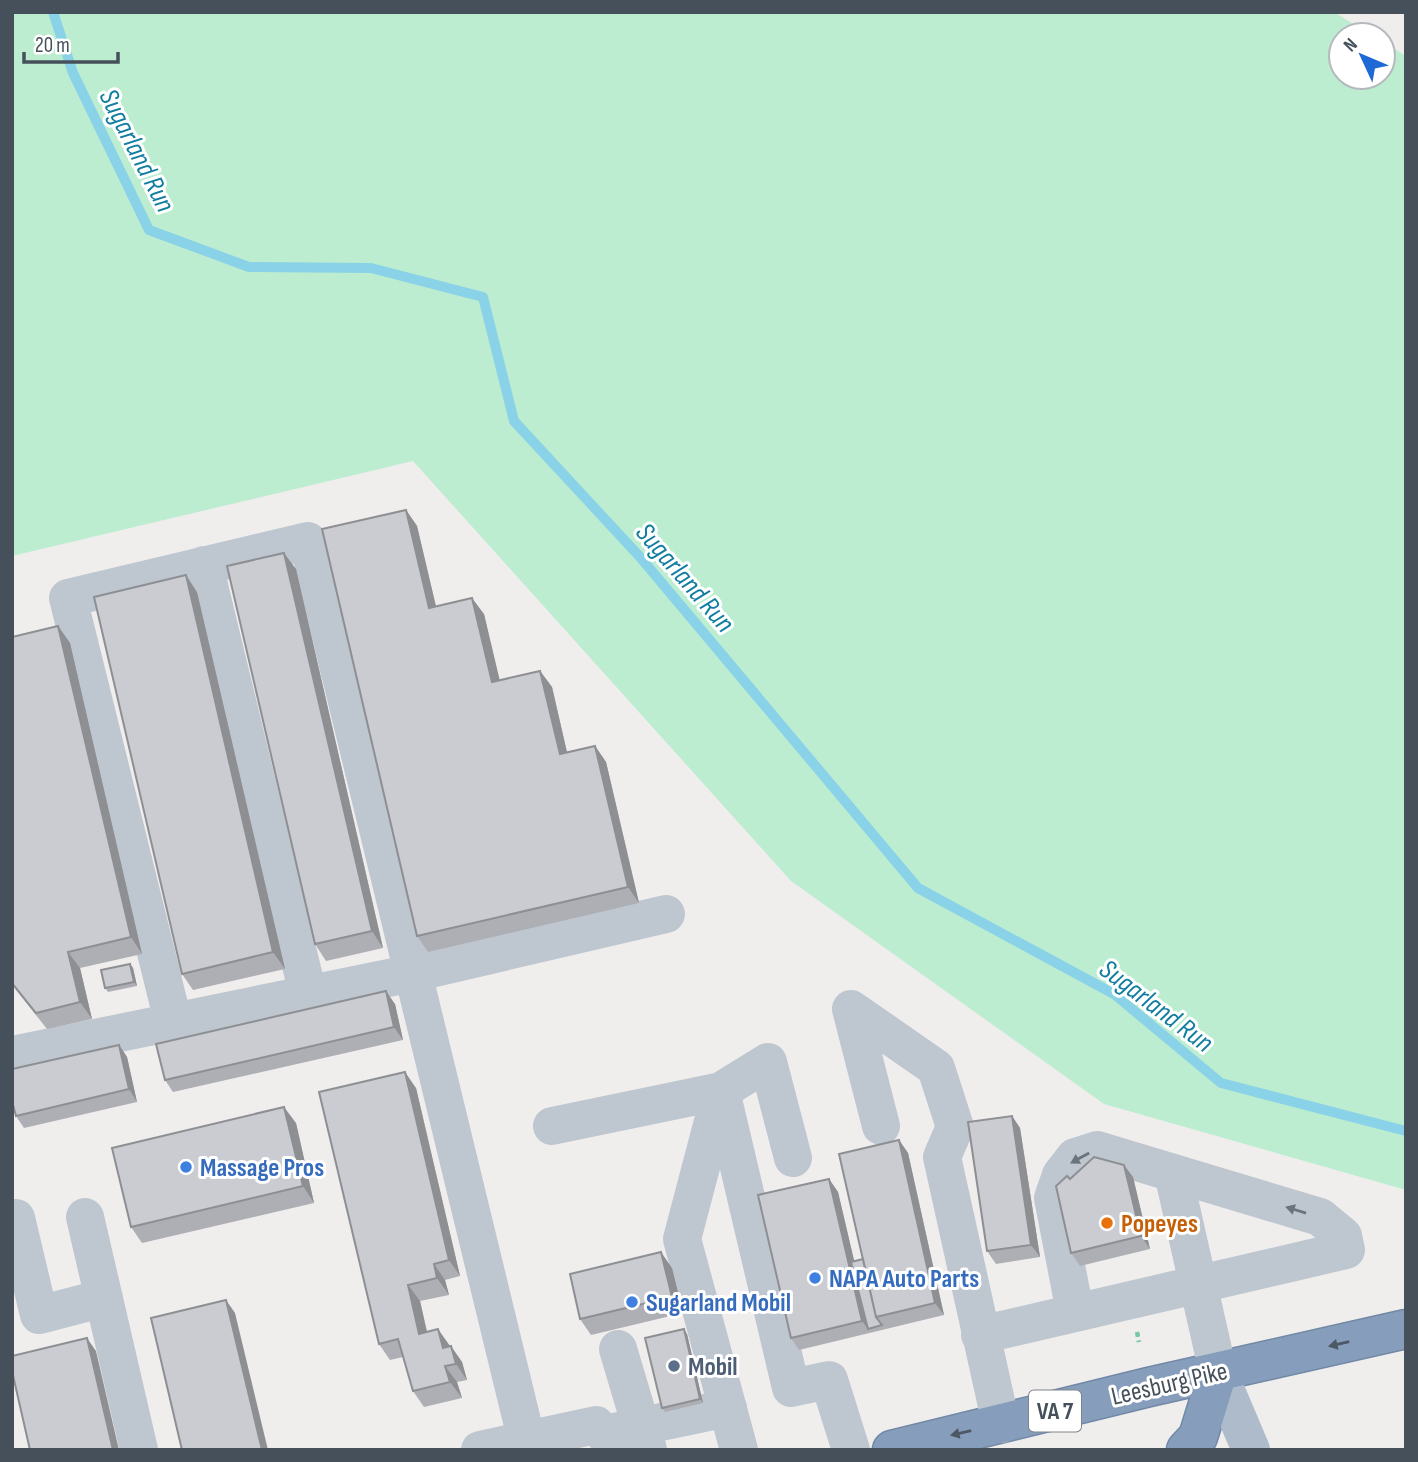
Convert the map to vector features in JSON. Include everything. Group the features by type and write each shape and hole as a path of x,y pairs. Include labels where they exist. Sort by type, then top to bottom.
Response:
{"highway":[{"name":"Leesburg Pike","path":"892,1450 1406,1329"},
{"path":"1186,1450 1198,1437 1218,1372"}],"main road":[{"path":"1209,1450 1218,1372"},
{"path":"1218,1372 1251,1450"}],"street":[{"path":"173,1021 68,598 308,541 528,1445"},
{"path":"204,565 308,994"},
{"path":"12,1055 413,973 666,914"},
{"path":"881,1126 851,1009 936,1068 955,1128 942,1157 1001,1424"},
{"path":"552,1126 722,1091 768,1062 793,1158"},
{"path":"722,1091 682,1239 739,1450"},
{"path":"722,1091 791,1388 829,1380 851,1450"},
{"path":"980,1335 1346,1250 1343,1236 1320,1217 1097,1150 1075,1157 1061,1175 1053,1198 1075,1312"},
{"path":"1173,1173 1218,1372"},
{"path":"85,1217 139,1450"},
{"path":"16,1218 39,1315 104,1298"},
{"path":"618,1349 644,1438"},
{"path":"480,1450 528,1445 596,1425 604,1434 644,1438 728,1408"}],"green space":[{"path":"12,12 1334,12 1348,21 1327,21 1327,91 1397,91 1397,51 1406,56 1406,1190 1104,1104 791,881 413,461 12,556"}],"building":[{"path":"406,510 429,608 472,598 492,682 540,671 560,754 595,746 628,887 417,936 322,529"},
{"path":"284,553 372,931 315,944 227,566"},
{"path":"186,575 273,952 182,974 94,597"},
{"path":"58,626 131,937 68,952 80,1002 36,1013 12,983 12,637"},
{"path":"130,964 134,982 105,988 101,970"},
{"path":"386,991 394,1027 165,1080 156,1044"},
{"path":"119,1045 129,1089 16,1116 12,1101 12,1069"},
{"path":"405,1072 449,1260 434,1264 437,1278 408,1285 419,1334 438,1329 443,1348 451,1346 456,1364 445,1366 450,1382 413,1391 398,1339 379,1344 319,1092"},
{"path":"284,1107 303,1186 131,1227 112,1148"},
{"path":"1012,1116 1031,1245 987,1251 968,1122"},
{"path":"899,1140 935,1303 876,1317 839,1154"},
{"name":"Popeyes","path":"1094,1157 1124,1165 1141,1236 1071,1253 1056,1186 1067,1176 1070,1179"},
{"path":"829,1179 862,1321 791,1338 758,1195"},
{"path":"661,1252 672,1297 580,1319 570,1274"},
{"path":"863,1259 876,1317 882,1325 868,1329 851,1262"},
{"path":"226,1300 262,1450 182,1450 151,1318"},
{"name":"Mobil","path":"684,1329 700,1399 662,1408 645,1338"},
{"path":"87,1338 113,1450 30,1450 12,1371 12,1356"}],"waterway":[{"name":"Sugarland Run","path":"53,12 73,73 149,230 249,267 371,268 483,297 514,421 640,557 918,888 1114,994 1221,1083 1406,1131"}],"place":[{"name":"Massage Pros","path":"186,1167"},
{"name":"Popeyes","path":"1107,1223"},
{"name":"NAPA Auto Parts","path":"815,1278"},
{"name":"Sugarland Mobil","path":"632,1302"},
{"name":"Mobil","path":"674,1366"}]}
